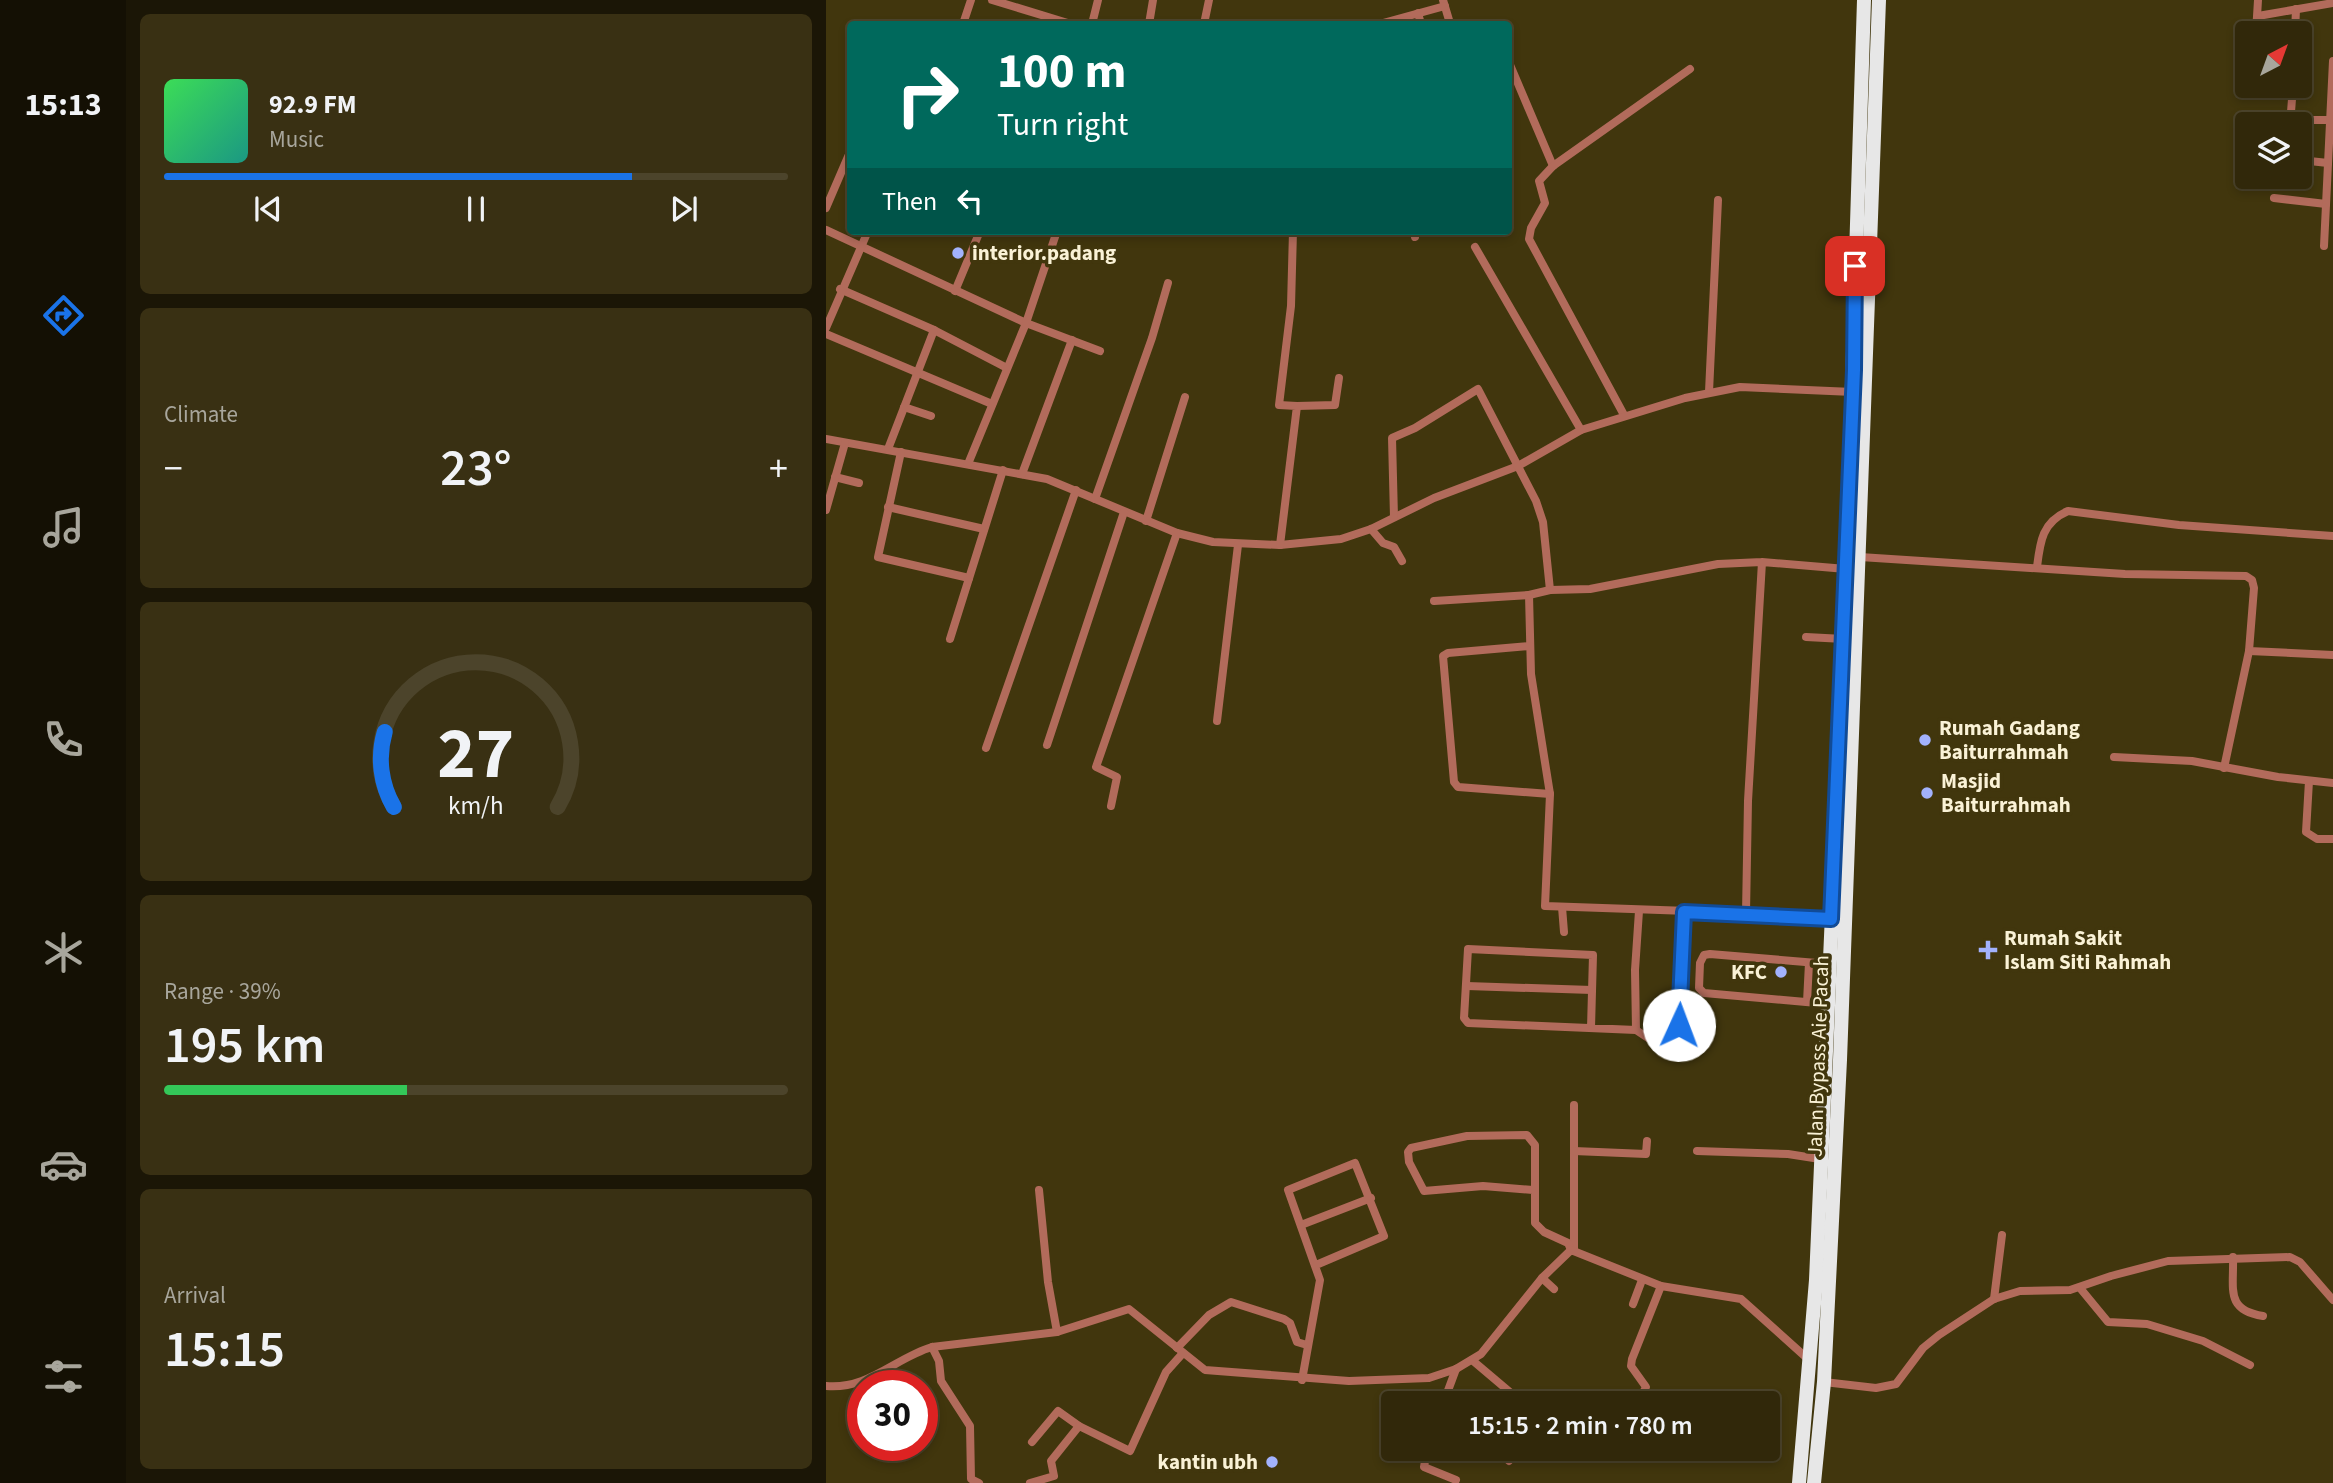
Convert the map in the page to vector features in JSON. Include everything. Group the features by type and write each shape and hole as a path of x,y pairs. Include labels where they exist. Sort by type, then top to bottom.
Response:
{"highway":[{"path":"1799,1483 1809,1457 1811,1363 1822,1280 1821,1159 1829,964 1847,679 1844,639 1864,0"},
{"name":"Jalan Bypass Aie Pacah","path":"1814,1483 1809,1457 1824,1382 1822,1280 1847,679 1860,557 1879,0"}],"street":[{"path":"964,21 971,0"},
{"path":"992,0 1061,21"},
{"path":"1093,21 1098,0"},
{"path":"1150,21 1153,0"},
{"path":"1205,21 1209,0"},
{"path":"2257,21 2258,0"},
{"path":"2258,16 2333,2"},
{"path":"1390,21 1444,3 1449,20"},
{"path":"2296,9 2296,21"},
{"path":"1418,13 1420,21"},
{"path":"2324,246 2333,61"},
{"path":"1512,69 1553,166"},
{"path":"1624,415 1529,239 1531,228 1545,204 1539,181 1553,166 1689,69"},
{"path":"2292,98 2291,112 2294,120 2331,120"},
{"path":"826,208 847,159"},
{"path":"2312,161 2328,163"},
{"path":"2274,198 2326,204"},
{"path":"1709,392 1718,200"},
{"path":"826,230 1026,323 1100,351"},
{"path":"826,328 866,235"},
{"path":"955,291 978,235"},
{"path":"968,464 1026,323 1056,235"},
{"path":"1293,235 1291,306 1279,404 1335,405 1339,378"},
{"path":"1475,247 1581,429"},
{"path":"1095,499 1152,338 1168,284"},
{"path":"841,289 934,330 1007,368"},
{"path":"888,449 934,330"},
{"path":"826,334 992,404"},
{"path":"1021,474 1072,340"},
{"path":"826,439 1021,474 1076,490 1177,533 1238,545 1280,545 1341,539 1371,529 1434,498 1518,466 1581,429 1709,392 1740,387 1853,392"},
{"path":"1394,517 1392,438 1423,424 1474,389 1480,392 1536,501 1543,522 1549,590"},
{"path":"1146,521 1185,397"},
{"path":"1280,545 1297,406"},
{"path":"904,407 930,416"},
{"path":"826,510 845,443"},
{"path":"901,452 888,506 880,559 969,578"},
{"path":"950,639 1003,470"},
{"path":"835,477 859,483"},
{"path":"986,748 1076,490"},
{"path":"888,506 984,529"},
{"path":"2037,567 2041,539 2048,524 2067,511 2179,525 2333,536"},
{"path":"1046,745 1124,512"},
{"path":"1371,529 1383,543 1394,547 1402,561"},
{"path":"1111,806 1117,777 1096,767 1177,533"},
{"path":"1217,720 1238,545"},
{"path":"1860,557 2125,574 2250,577 2254,588 2249,651 2224,768"},
{"path":"1434,601 1530,595 1549,590 1590,589 1718,564 1762,562 1846,569"},
{"path":"1746,913 1748,801 1762,562"},
{"path":"1530,595 1531,674 1550,794 1544,903 1562,908 1746,913 1831,919"},
{"path":"1806,637 1844,639"},
{"path":"1530,646 1448,653 1443,656 1454,782 1458,787 1550,794"},
{"path":"2249,651 2333,655"},
{"path":"2114,757 2192,761 2333,783"},
{"path":"2309,781 2306,832 2317,839 2333,839"},
{"path":"1562,908 1564,932"},
{"path":"1636,1030 1635,970 1639,911"},
{"path":"1591,1028 1595,957 1591,954 1477,947 1468,950 1464,1018 1468,1023 1636,1030 1648,1038 1672,1033 1678,1027 1684,912"},
{"path":"1828,1004 1703,993 1699,988 1700,963 1704,955 1829,964"},
{"path":"1807,1002 1809,963"},
{"path":"1467,986 1592,990"},
{"path":"826,1386 868,1380 917,1351 932,1346 1057,1332 1129,1309 1205,1370 1302,1380 1413,1380 1456,1369 1472,1360 1496,1337 1542,1279 1573,1250 1574,1105"},
{"path":"1533,1190 1483,1186 1424,1191 1409,1161 1408,1152 1411,1148 1467,1136 1527,1135 1535,1145 1535,1223 1544,1232 1568,1243 1573,1250 1642,1280 1661,1286 1741,1299 1811,1363"},
{"path":"1574,1151 1646,1154 1647,1141"},
{"path":"1698,1151 1788,1154 1821,1159"},
{"path":"1302,1380 1320,1280 1288,1191 1291,1186 1354,1163 1371,1198 1384,1236 1316,1265"},
{"path":"1039,1190 1042,1231 1057,1332"},
{"path":"1301,1225 1371,1198"},
{"path":"1994,1299 2002,1235"},
{"path":"1824,1382 1876,1388 1896,1384 1923,1348 1994,1299 2032,1289 2080,1288 2110,1276 2168,1261 2290,1256 2300,1262 2333,1300"},
{"path":"2233,1258 2236,1305 2242,1312 2263,1317"},
{"path":"1542,1279 1554,1289"},
{"path":"1633,1304 1642,1280"},
{"path":"1644,1391 1646,1387 1632,1366 1632,1359 1661,1286"},
{"path":"2080,1288 2108,1322 2147,1324 2203,1341 2250,1365"},
{"path":"1032,1442 1059,1411 1079,1426 1130,1451 1166,1373 1180,1351 1209,1315 1231,1302 1284,1319 1290,1323 1297,1342 1307,1345"},
{"path":"932,1346 939,1361 941,1381 970,1426 971,1479 979,1483"},
{"path":"1472,1360 1509,1391"},
{"path":"1448,1391 1456,1369"},
{"path":"1030,1483 1054,1476 1051,1461 1079,1426"},
{"path":"1425,1461 1424,1466 1456,1480"}],"place":[{"name":"interior.padang","path":"958,253"},
{"name":"Rumah Gadang Baiturrahmah","path":"1925,740"},
{"name":"Masjid Baiturrahmah","path":"1927,793"},
{"name":"Rumah Sakit Islam Siti Rahmah","path":"1988,950"},
{"name":"KFC","path":"1781,972"},
{"name":"kantin ubh","path":"1272,1462"}],"route":[{"path":"1679,1025 1684,912 1831,919 1854,370 1855,266"}]}
